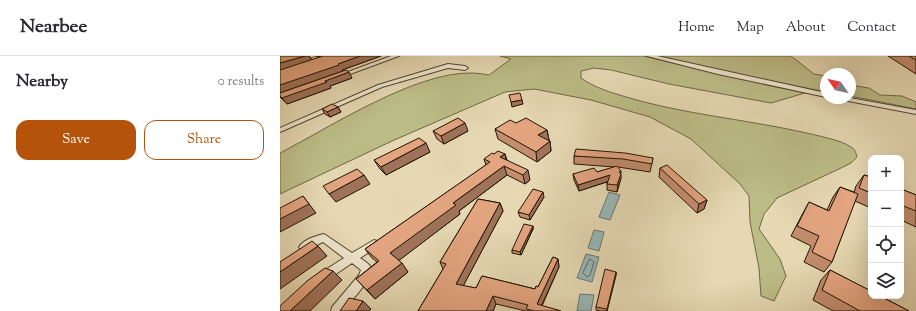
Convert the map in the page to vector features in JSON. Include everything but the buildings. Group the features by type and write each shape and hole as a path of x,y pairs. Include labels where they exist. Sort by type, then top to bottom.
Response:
{"street":[{"path":"331,79 396,56"},
{"path":"650,56 820,94"},
{"path":"280,130 380,86 448,66 465,68"},
{"path":"856,100 916,112"},
{"path":"298,251 316,240 324,238 366,268 364,277 336,311"},
{"path":"315,284 379,240"}],"green space":[{"path":"500,56 643,56 805,93 771,103 669,84 611,70 594,68 581,71 581,78 603,89 620,95 669,108 780,127 828,138 847,144 855,151 857,157 851,163 777,198 764,214 759,229 780,259 786,276 774,301 761,296 759,268 750,222 749,196 740,184 691,139 650,117 591,100 534,89 505,92 392,141 280,194 280,153 373,103 425,81 449,75 478,73 489,75 511,59"},
{"path":"659,56 791,56 814,74 820,75 820,91 717,70"},
{"path":"856,86 869,88 880,95 902,96 916,102 916,109 856,97"}],"water":[{"path":"609,192 620,195 610,220 599,217"},
{"path":"594,230 604,232 599,251 588,248"},
{"path":"586,254 599,257 592,282 577,278"},
{"path":"580,294 594,295 591,311 577,311"}],"railway":[{"path":"280,69 321,56"}]}
